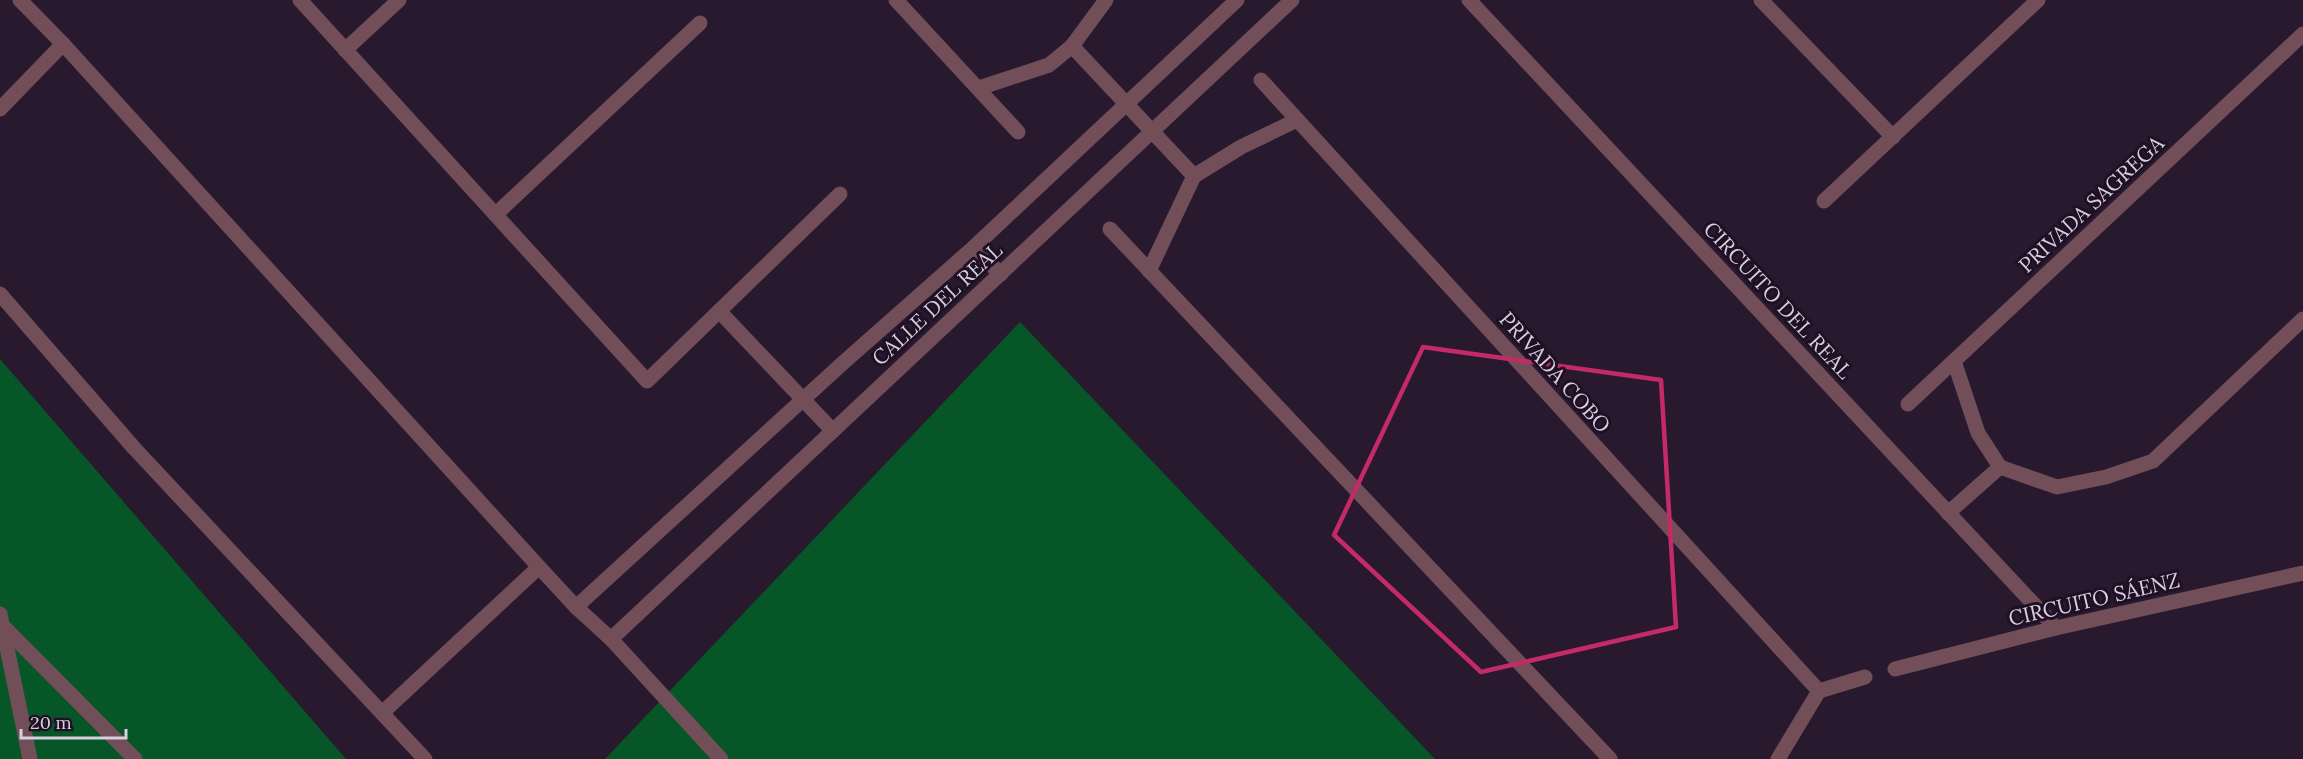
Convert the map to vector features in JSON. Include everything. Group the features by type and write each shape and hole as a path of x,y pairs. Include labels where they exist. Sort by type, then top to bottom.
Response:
{"street":[{"path":"20,0 63,44 539,567 576,607 611,639 722,759"},
{"path":"300,0 647,381 840,194"},
{"path":"345,50 399,0"},
{"path":"896,0 1018,132"},
{"path":"979,88 1049,65 1072,46 1106,0"},
{"name":"CALLE DEL REAL","path":"576,607 844,362 973,248 1237,0"},
{"name":"CALLE DEL REAL","path":"611,639 1292,0"},
{"name":"CIRCUITO DEL REAL","path":"1469,0 2056,628"},
{"path":"1761,0 1893,137"},
{"path":"1824,201 1893,137 2029,3"},
{"path":"496,214 700,22"},
{"name":"PRIVADA SAGREGA","path":"1908,404 2303,34"},
{"path":"0,109 63,44"},
{"path":"1072,46 1194,176"},
{"name":"PRIVADA COBO","path":"1261,80 1819,691"},
{"path":"1149,271 1194,176 1241,147 1297,120"},
{"path":"1110,230 1610,759"},
{"path":"973,248 1001,274"},
{"path":"0,294 134,448 425,759"},
{"path":"719,311 833,431"},
{"path":"1954,361 1978,433 2000,467 2057,486 2106,477 2153,461 2303,319"},
{"path":"1948,513 2000,467"},
{"path":"382,713 539,567"},
{"name":"CIRCUITO SÁENZ","path":"1895,669 2056,628 2303,573"},
{"path":"1,619 30,759"},
{"path":"1,619 135,759"},
{"path":"1778,759 1819,691 1865,677"}],"highlighted area":[{"path":"1423,347 1661,380 1676,627 1481,672 1334,535"}],"green space":[{"path":"1020,322 1435,759 605,759"},
{"path":"0,359 346,759 0,759"}]}
